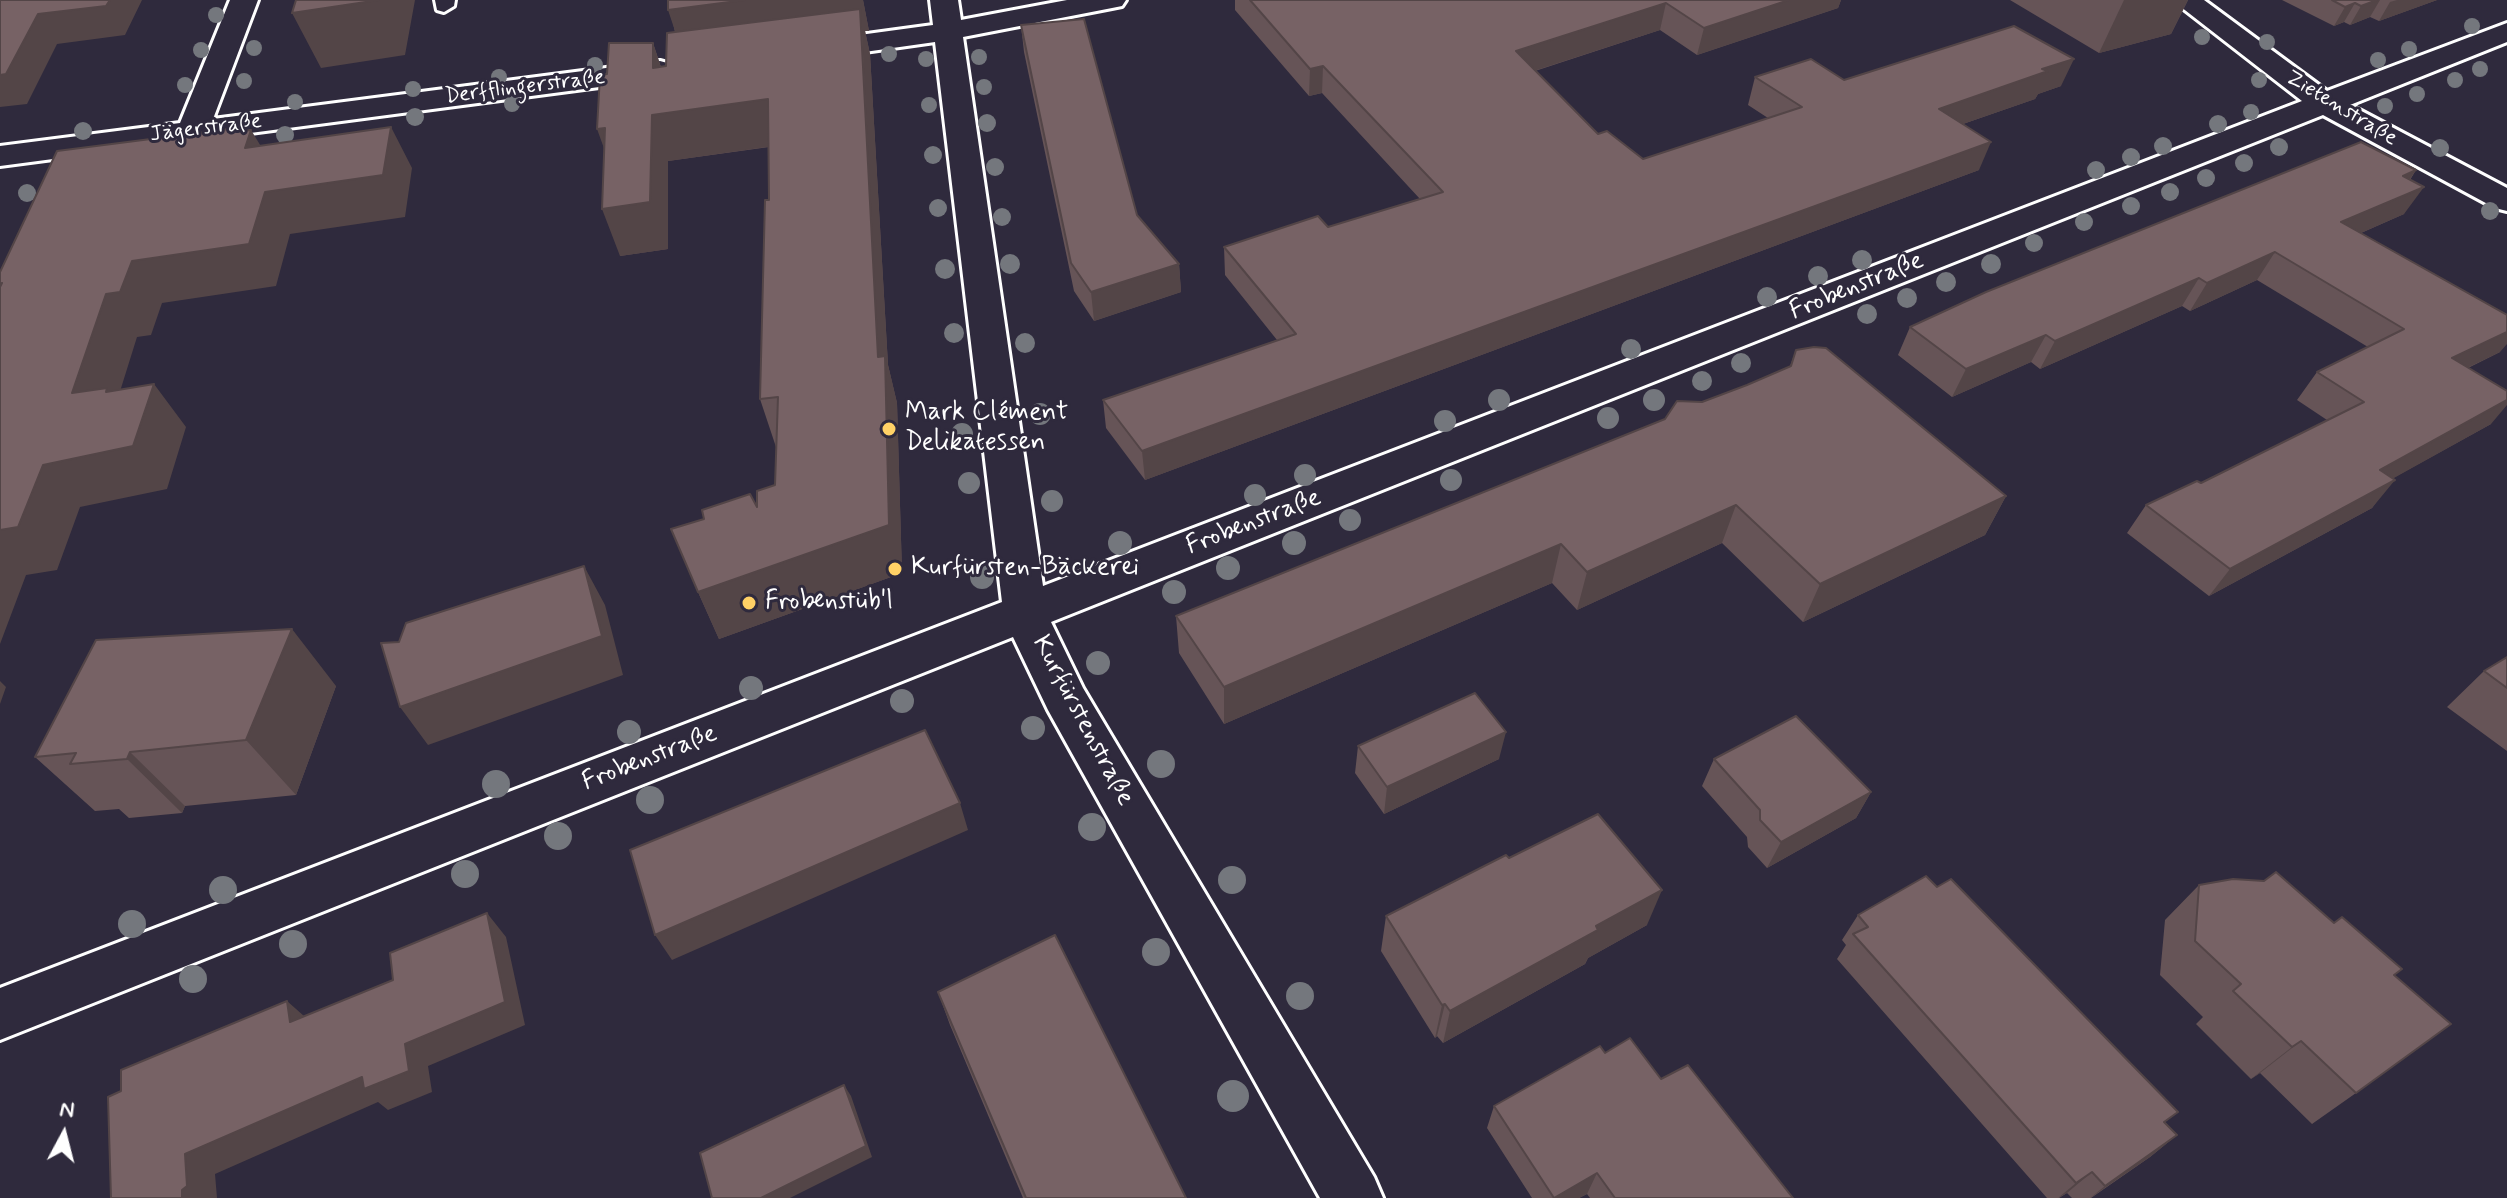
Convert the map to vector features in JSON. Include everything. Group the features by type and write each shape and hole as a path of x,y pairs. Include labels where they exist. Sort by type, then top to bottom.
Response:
{"street":[{"path":"193,131 244,0"},
{"path":"778,55 946,16 1112,0"},
{"name":"Zietenstraße","path":"2186,0 2325,104 2507,201"},
{"name":"Kurfürstenstraße","path":"946,16 1025,613 1064,697 1353,1198"},
{"name":"Frobenstraße","path":"0,1014 2507,32"},
{"name":"Derfflingerstraße","path":"412,103 687,67"},
{"name":"Jägerstraße","path":"3,161 193,131 412,103"}],"building":[{"path":"0,0 110,0 106,6 38,14 6,74 0,75"},
{"path":"296,0 379,0 292,13"},
{"path":"668,0 745,0 668,10"},
{"path":"1250,0 1789,0 1704,28 1666,3 1516,51 1598,134 1607,131 1643,159 1802,107 1755,77 1811,59 1844,80 2014,26 2074,59 1939,109 1991,142 1142,451 1103,400 1296,334 1224,247 1318,216 1328,227 1443,192 1323,66 1310,69"},
{"path":"2332,0 2377,0 2361,6 2355,3 2345,7"},
{"path":"860,9 878,357 885,356 889,525 698,592 671,529 704,519 702,510 750,494 757,507 757,491 775,485 778,397 760,399 765,200 769,200 768,99 652,115 650,202 602,209 605,128 597,129 600,75 607,74 609,43 653,43 653,68 666,66 667,33"},
{"path":"1084,19 1137,215 1179,264 1091,292 1071,263 1021,25"},
{"path":"391,127 383,175 265,192 249,244 132,261 120,292 106,294 72,393 107,388 106,392 154,384 133,446 43,465 18,527 0,530 0,272 57,151 229,129 228,132 251,130 245,148"},
{"path":"2361,142 2416,170 2403,176 2424,187 2341,222 2507,315 2507,332 2452,358 2507,391 2507,400 2380,470 2395,480 2230,569 2146,505 2197,481 2201,483 2364,402 2317,372 2404,329 2275,252 2207,283 2199,278 2055,341 2046,335 1966,369 1910,327 1986,292"},
{"path":"1826,348 2006,496 1820,584 1736,505 1587,572 1561,544 1224,687 1176,616 1665,419 1677,401 1702,402 1747,385 1791,366 1796,350"},
{"path":"584,566 602,636 400,707 381,643 399,642 406,623"},
{"path":"292,629 246,740 130,752 127,759 70,764 76,753 35,757 96,640"},
{"path":"2507,657 2507,688 2484,671"},
{"path":"1475,693 1506,732 1387,787 1358,746"},
{"path":"1796,716 1871,792 1781,842 1760,820 1760,810 1714,759"},
{"path":"925,730 960,803 655,935 630,850"},
{"path":"1598,814 1662,890 1596,926 1598,930 1450,1011 1445,1004 1442,1005 1386,916 1506,855 1509,858"},
{"path":"2276,872 2334,923 2342,917 2402,969 2394,975 2451,1024 2356,1093 2301,1041 2292,1047 2233,991 2241,984 2195,941 2199,885 2233,879 2264,881"},
{"path":"1926,876 1937,887 1951,879 2178,1112 2164,1122 2177,1135 2105,1186 2092,1172 2076,1183 1853,934 1868,927 1858,915"},
{"path":"487,913 505,1002 405,1044 409,1071 364,1089 362,1077 185,1154 187,1186 182,1190 182,1198 111,1198 108,1097 121,1091 121,1070 287,1001 290,1022 393,980 390,953"},
{"path":"1055,935 1186,1198 1026,1198 938,992"},
{"path":"1630,1038 1661,1079 1688,1065 1793,1198 1615,1198 1597,1173 1554,1198 1494,1106 1600,1046 1605,1053"},
{"path":"844,1085 866,1146 761,1198 712,1198 700,1153"}],"place":[{"name":"Mark Clément Delikatessen","path":"889,429"},
{"name":"Kurfürsten-Bäckerei","path":"895,569"},
{"name":"Frobenstüb'l","path":"749,603"}]}
